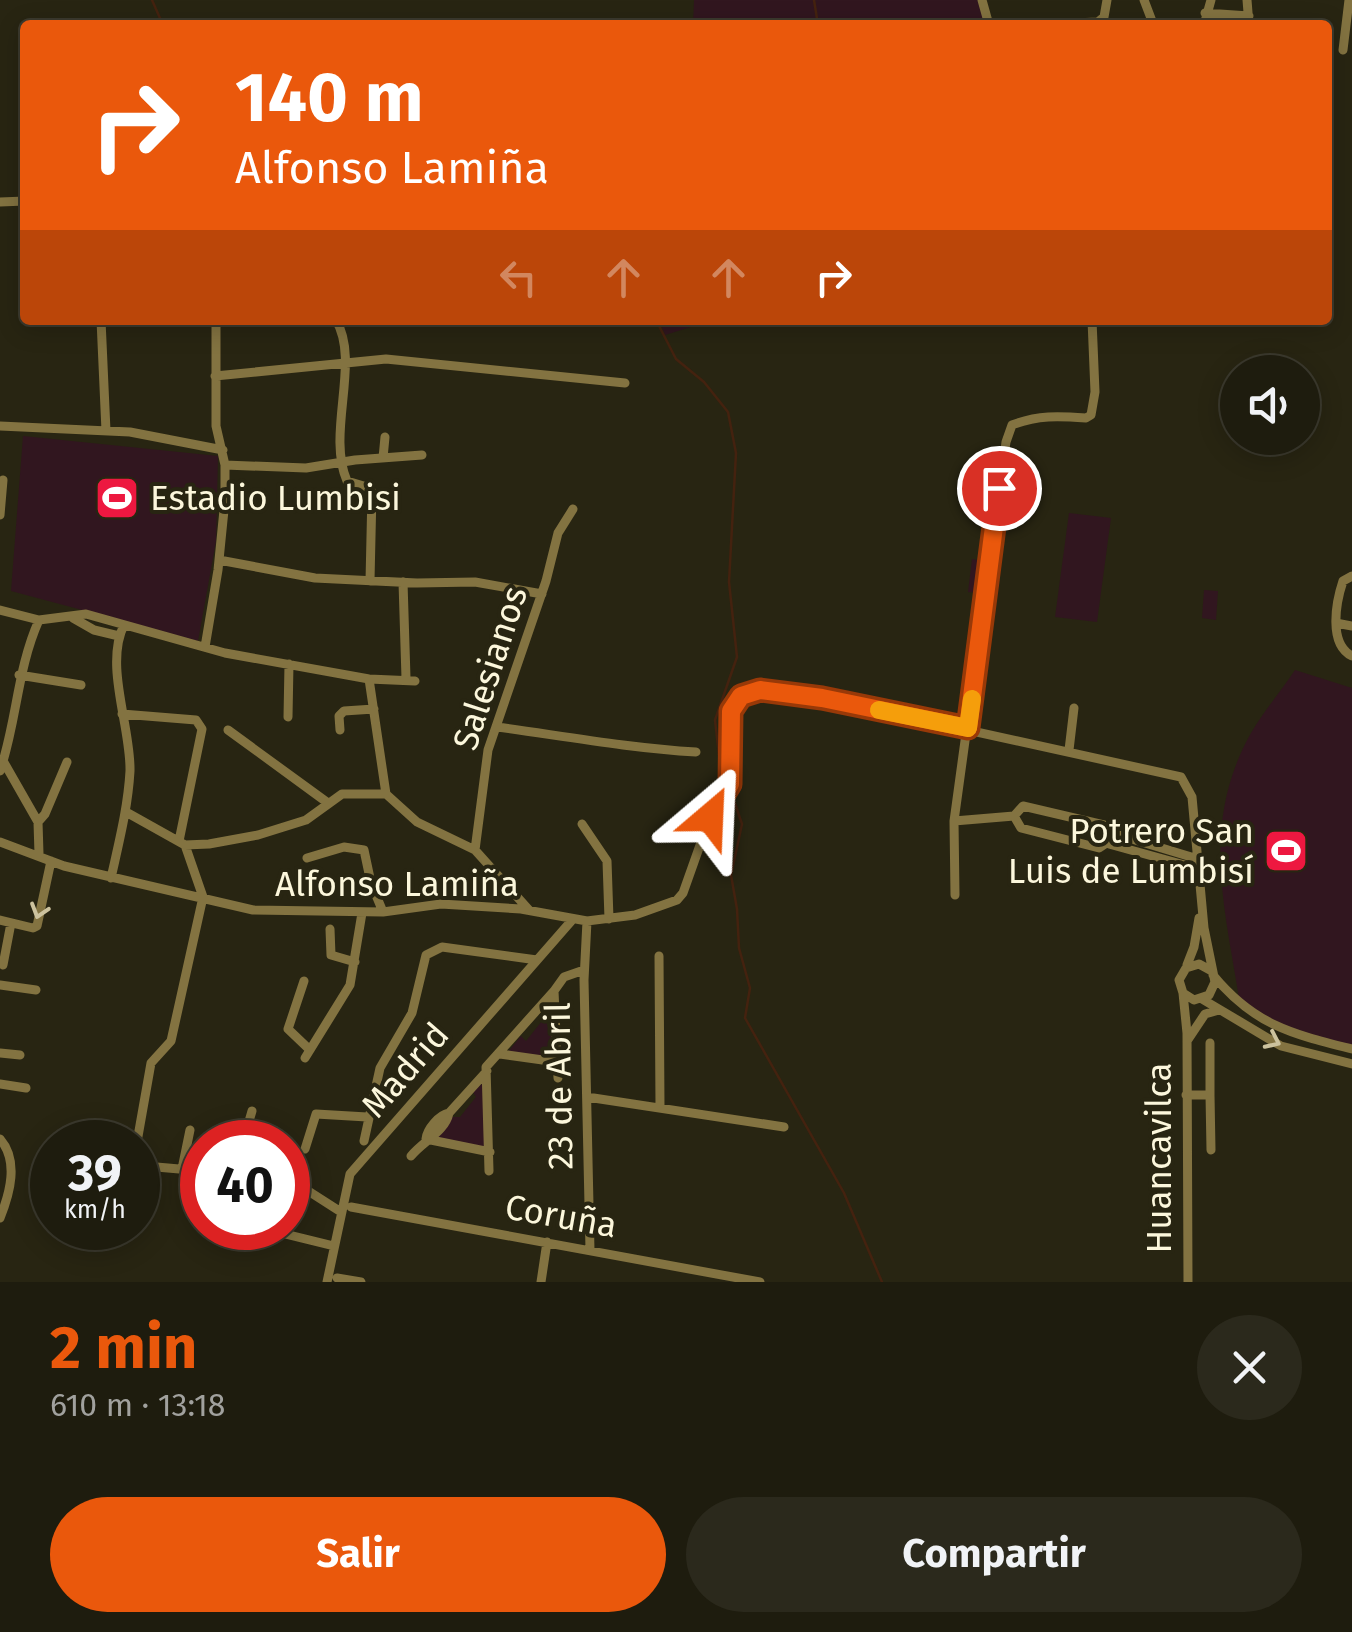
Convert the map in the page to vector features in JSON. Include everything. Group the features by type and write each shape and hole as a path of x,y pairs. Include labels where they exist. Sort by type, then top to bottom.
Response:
{"street":[{"path":"1205,20 1210,0"},
{"path":"1343,50 1348,0"},
{"path":"1206,13 1244,20"},
{"path":"101,325 106,431"},
{"path":"204,647 219,560 225,465 216,426 216,325"},
{"path":"338,325 347,347 340,463 346,481 372,492 370,581"},
{"path":"998,422 1012,425 1031,417 1091,415 1092,325"},
{"path":"215,376 386,360 625,383"},
{"path":"954,894 954,820 1006,442 1012,425"},
{"path":"0,426 130,432 223,450"},
{"path":"384,458 386,437"},
{"path":"225,465 306,468 422,455"},
{"path":"0,515 2,480"},
{"name":"Salesianos","path":"475,850 488,750 542,594 558,533 573,509"},
{"path":"219,560 286,574 370,581 474,582 542,594"},
{"path":"1352,576 1342,580 1336,623 1340,646 1352,656"},
{"path":"0,610 38,620 86,614 204,647 369,679 411,680 403,582"},
{"path":"73,618 94,630 118,636"},
{"path":"38,620 19,675 1,763 38,822 39,854"},
{"path":"1336,623 1352,626"},
{"path":"112,878 126,812 130,768 122,714 118,636 124,625"},
{"path":"288,664 288,716"},
{"path":"19,675 81,685"},
{"path":"369,679 386,794 417,822 475,850 530,910"},
{"name":"Alfonso Lamiña","path":"0,842 112,878 253,910 362,913 440,904 530,910 586,921 635,915 677,900 688,881 710,817 729,787 734,703 748,692 760,690 822,698 968,728 1181,777 1192,797 1212,972"},
{"path":"1069,750 1074,708"},
{"path":"340,730 339,716 344,711 374,709"},
{"path":"122,714 196,720 202,729 182,843 203,897 172,1041 151,1063 141,1120"},
{"path":"496,727 646,749 696,752"},
{"path":"228,730 328,803"},
{"path":"38,822 46,814 66,762"},
{"path":"126,812 182,843 258,835 306,820 342,794 386,794"},
{"path":"1014,816 1026,805 1104,825 1111,838 1198,864"},
{"path":"954,820 1014,816"},
{"path":"1014,816 1022,828 1100,848 1111,838"},
{"path":"582,824 607,861 609,919"},
{"path":"307,858 344,847 364,850 382,912"},
{"path":"4,966 6,922 37,926 51,861"},
{"name":"Alfonso Lamiña","path":"1186,968 1197,934 1200,885"},
{"path":"304,982 288,1029 308,1054 350,984 362,913"},
{"name":"Madrid","path":"332,1280 334,1246 354,1168 573,918"},
{"name":"23 de Abril","path":"586,921 590,1250"},
{"path":"330,928 331,955 355,962"},
{"path":"364,1141 380,1068 412,1013 426,955 442,948 537,960"},
{"path":"659,956 660,1106"},
{"path":"1352,1049 1297,1036 1268,1024 1244,1008 1212,972 1198,964 1186,968 1179,980 1182,993 1200,999 1282,1046 1352,1064"},
{"path":"1200,999 1213,989 1212,972"},
{"path":"410,1156 448,1120 448,1113 484,1072 490,1071 569,973 584,975"},
{"path":"0,985 36,990"},
{"path":"558,987 558,1078"},
{"name":"Huancavilca","path":"1182,993 1186,1038 1188,1282"},
{"name":"Huancavilca","path":"1186,1038 1200,999"},
{"path":"1186,1038 1205,1014 1219,1010"},
{"path":"1210,1044 1211,1150"},
{"path":"0,1053 20,1054"},
{"path":"500,1054 557,1062"},
{"path":"484,1072 488,1082 489,1170"},
{"path":"0,1084 26,1088"},
{"path":"1186,1095 1210,1095"},
{"path":"588,1097 784,1127"},
{"path":"249,1120 252,1111"},
{"path":"310,1134 316,1114 367,1117"},
{"path":"426,1138 490,1152"},
{"path":"0,1139 10,1151 12,1162 0,1216"},
{"path":"310,1190 346,1210"},
{"name":"Coruña","path":"346,1210 760,1282"},
{"path":"310,1240 334,1246"},
{"path":"540,1282 547,1242"},
{"path":"694,1282 697,1268"},
{"path":"332,1280 360,1282"}],"shaded area":[{"path":"694,0 980,0 986,20 693,20"},
{"path":"661,325 698,325 665,335"},
{"name":"Estadio Lumbisi","path":"23,436 218,456 216,541 198,641 11,591"},
{"path":"1069,513 1111,518 1097,622 1055,617"},
{"path":"972,559 984,561 980,593 968,592"},
{"path":"1204,590 1218,591 1216,620 1202,618"},
{"name":"Potrero San Luis de Lumbisí","path":"1295,670 1352,688 1352,1049 1284,1032 1239,998 1223,896 1221,831 1236,766 1251,733"},
{"path":"549,1004 554,1058 508,1052 521,1036 526,1041 542,1021 540,1015"},
{"path":"483,1083 487,1151 434,1142 451,1117 460,1117 476,1097 473,1092"}],"waterway":[{"path":"152,0 161,20"},
{"path":"814,0 817,20"},
{"path":"659,325 676,359 704,382 728,412 736,453 729,582 737,657 715,720 719,755 727,779"},
{"path":"731,792 742,824 731,875 739,948 750,988 745,1018 844,1193 882,1282"}],"slow traffic":[{"path":"879,710 968,728 972,699"}],"place":[{"name":"Estadio Lumbisi","path":"117,498"},
{"name":"Potrero San Luis de Lumbisí","path":"1286,851"}],"route":[{"path":"710,817 732,775 731,711 734,703 748,692 822,698 968,728 999,488"}]}
